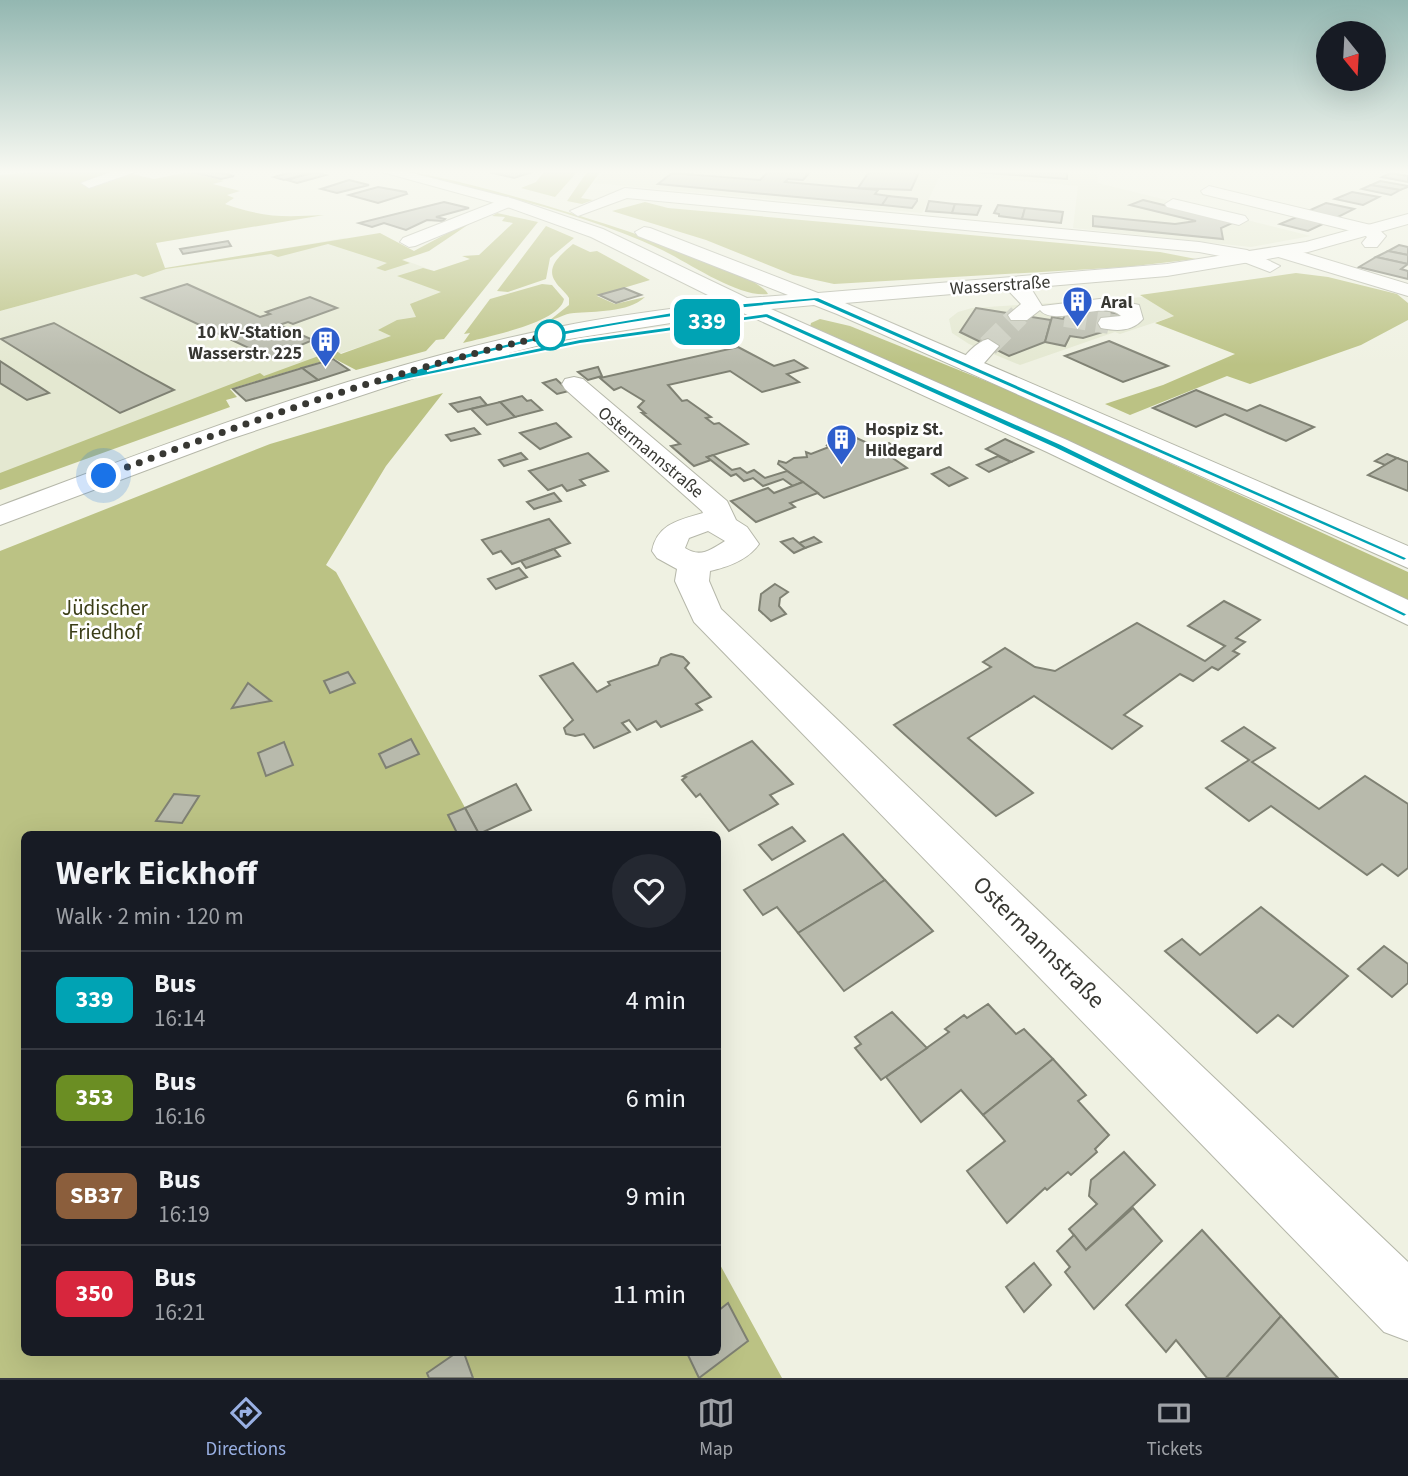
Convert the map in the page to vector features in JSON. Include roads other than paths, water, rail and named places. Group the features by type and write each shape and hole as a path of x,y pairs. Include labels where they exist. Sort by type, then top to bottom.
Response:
{"main road":[{"path":"409,242 423,236"},
{"path":"604,236 767,316 1057,446 1408,614"},
{"path":"653,236 844,310 1408,558"},
{"path":"1087,236 1199,247 1249,258"},
{"path":"1304,236 1328,242"},
{"name":"Wasserstraße","path":"380,383 580,342 767,316 844,310 933,311 1043,306 1199,277 1276,259 1328,242 1368,236"},
{"name":"Wasserstraße","path":"0,516 205,439 510,344 629,321 815,298 1043,306 1145,273 1249,258 1304,260 1369,236"},
{"path":"1304,260 1408,290"},
{"name":"Wasserstraße","path":"629,321 664,302 676,271"},
{"path":"1043,306 1108,304 1132,309 1132,319 1120,324 1109,323"},
{"path":"930,348 933,311"},
{"path":"970,365 988,345"},
{"name":"Ostermannstraße","path":"574,384 716,507 722,523 736,531 743,544 715,561 694,564 692,582 706,614 1408,1308"}],"tunnel":[{"path":"988,346 1019,315"},
{"path":"1065,316 1109,323"}],"place":[{"name":"Aral","path":"1078,329"},
{"name":"10 kV-Station Wasserstr. 225","path":"325,369"},
{"name":"Hospiz St. Hildegard","path":"842,466"}],"park label":[{"name":"Jüdischer Friedhof","path":"105,620"}]}
